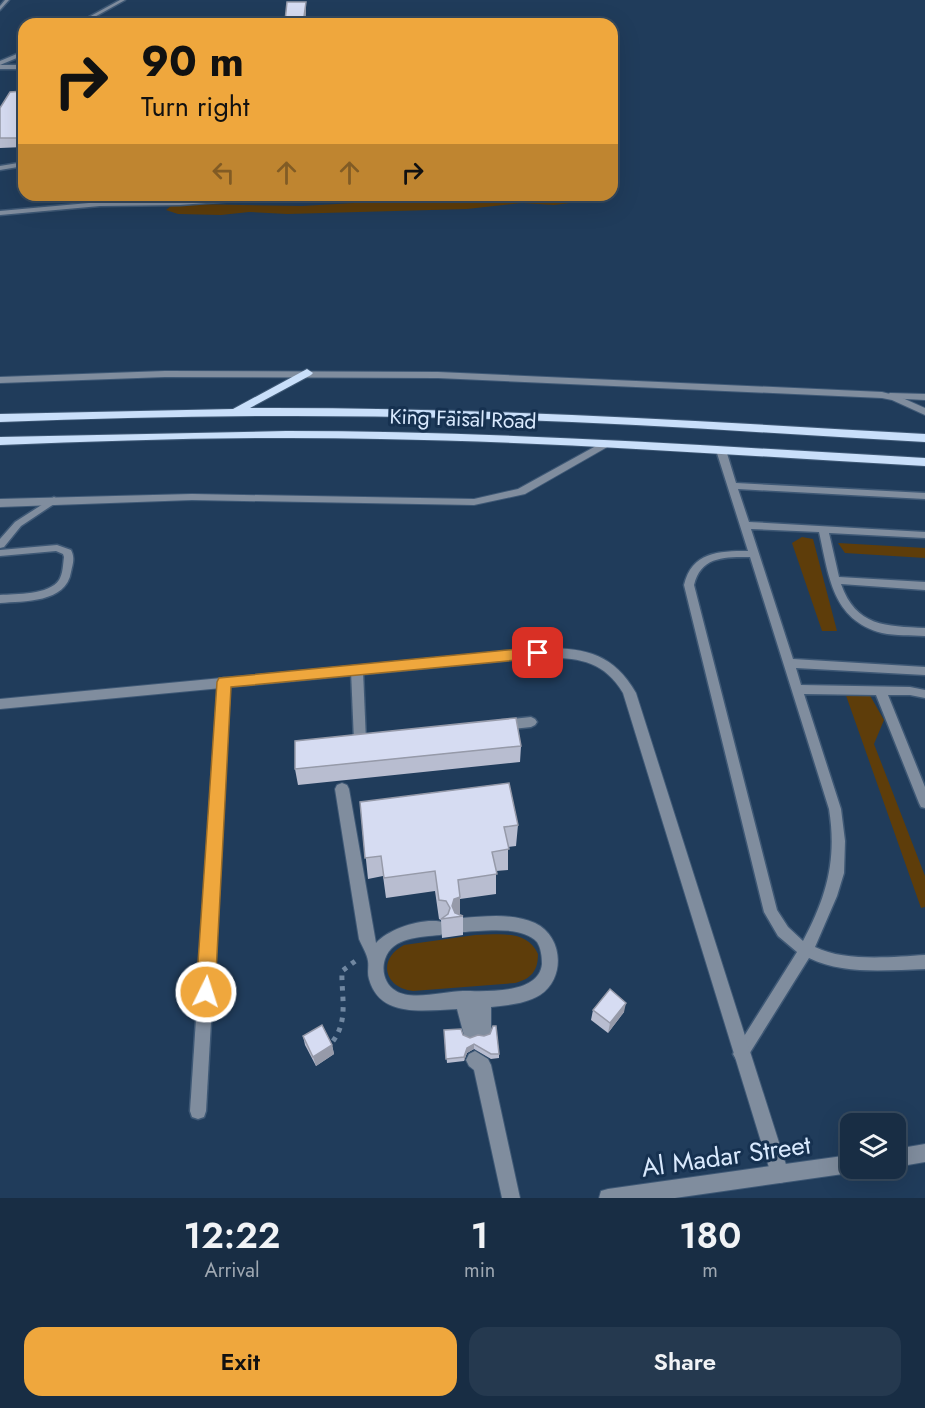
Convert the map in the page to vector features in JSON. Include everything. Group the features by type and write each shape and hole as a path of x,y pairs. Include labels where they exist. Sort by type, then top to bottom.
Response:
{"main road":[{"path":"235,411 307,373"},
{"name":"King Faisal Road","path":"0,418 235,411 458,414 925,438"},
{"name":"King Faisal Road","path":"0,441 124,436 309,434 455,437 925,462"}],"street":[{"path":"0,380 307,373 438,375 925,397"},
{"path":"890,396 925,412"},
{"path":"0,503 204,497 474,502 521,492 605,444"},
{"path":"0,704 558,652 594,658 617,673 629,693 780,1174"},
{"path":"342,789 367,939 376,961"},
{"path":"440,928 401,934 389,940 381,949 376,961 375,973 380,986 388,996 399,1001 413,1003 517,995 539,986 547,977 551,965 550,952 536,931 524,925 512,924 462,926"},
{"path":"463,999 477,1032 482,998"},
{"path":"481,1062 511,1198"},
{"path":"906,1157 925,1154"},
{"name":"Al Madar Street","path":"608,1198 840,1165"}],"lane":[{"path":"0,9 7,0"},
{"path":"89,18 123,0"},
{"path":"0,65 18,56"},
{"path":"0,65 18,66"},
{"path":"0,168 18,165"},
{"path":"0,213 108,203 207,201"},
{"path":"721,450 835,809 838,829 837,871 832,891 805,951 741,1054"},
{"path":"732,486 925,496"},
{"path":"0,545 24,520 54,500"},
{"path":"746,525 925,535"},
{"path":"823,529 845,607 861,621 884,629 925,632"},
{"path":"0,553 57,548 67,552 69,556 65,580 57,589 38,596 0,599"},
{"path":"755,554 724,555 705,560 693,571 689,585 767,900 776,923 805,951 842,962 861,964 925,962"},
{"path":"836,580 925,586"},
{"path":"789,663 925,671"},
{"path":"344,742 366,740 357,670"},
{"path":"198,1110 224,682"},
{"path":"797,689 880,690 925,694"},
{"path":"880,690 925,803"},
{"path":"486,727 531,722"}],"shaded area":[{"path":"388,201 580,201 554,205 522,203 467,209 287,214 249,212 221,215 178,214 166,210 171,206 188,204 302,206"},
{"path":"802,537 813,539 837,631 822,631 792,543"},
{"path":"838,543 925,548 925,558 845,553"},
{"path":"864,685 884,720 874,744 925,876 925,907 921,908 843,687"},
{"path":"503,934 527,940 538,954 535,970 529,977 515,983 413,991 403,989 390,979 387,965 395,951 404,945 475,935"}],"building":[{"path":"287,2 306,2 304,18 285,18"},
{"path":"18,91 18,138 0,138 0,108 10,92"},
{"path":"516,718 521,746 295,769 295,741"},
{"path":"509,783 518,825 504,827 509,849 492,852 497,874 458,880 460,897 454,899 452,906 455,913 463,916 441,919 448,914 450,908 446,901 439,900 435,871 384,878 381,856 365,858 360,802"},
{"path":"610,989 626,1003 610,1023 593,1010"},
{"path":"322,1025 332,1045 313,1057 303,1036"},
{"path":"493,1026 496,1026 499,1054 491,1054 474,1044 467,1048 464,1057 446,1059 444,1030 461,1029 463,1035 470,1038 490,1034"}],"route":[{"path":"206,992 224,682 538,653"}]}
